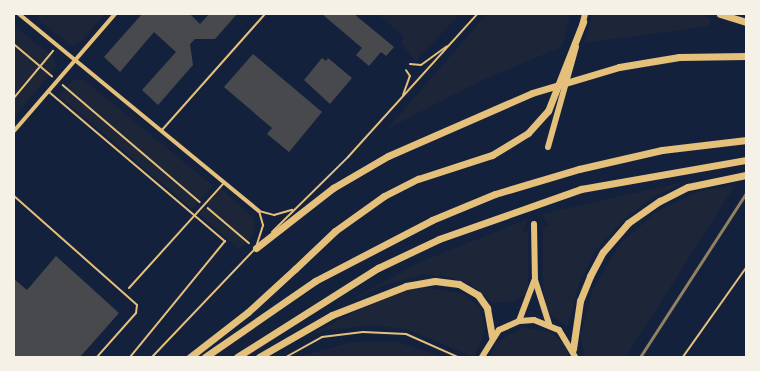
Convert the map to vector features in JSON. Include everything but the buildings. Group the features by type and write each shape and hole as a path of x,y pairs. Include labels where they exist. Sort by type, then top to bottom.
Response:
{"highway":[{"path":"720,14 746,22"},
{"path":"190,357 248,312 335,231 384,196 418,179 492,155 528,133 548,111 583,22"},
{"path":"256,248 333,188 388,156 532,93 596,72 679,57 746,56"},
{"path":"205,357 290,298 369,250 495,194 579,169 662,150 746,140"},
{"path":"237,357 378,268 439,239 581,189 746,160"},
{"path":"573,349 580,301 603,252 628,223 660,201 712,180 746,175"},
{"path":"259,357 332,315 406,286 435,281 459,284 478,295 487,308 492,337"}],"main road":[{"path":"548,147 585,14"},
{"path":"534,224 535,280 549,324"},
{"path":"519,321 535,280"},
{"path":"482,357 492,337 519,321 549,324 559,330 573,349 575,357"}],"street":[{"path":"19,14 25,15 58,45 260,211"},
{"path":"14,131 115,14"}],"lane":[{"path":"162,130 265,14"},
{"path":"152,357 402,98 477,14"},
{"path":"410,64 421,65 450,44"},
{"path":"402,98 410,76 406,70"},
{"path":"48,92 225,241 130,357"},
{"path":"130,288 225,182"},
{"path":"14,196 137,305 136,313 97,357"},
{"path":"256,248 263,225 260,211 274,215 293,210"},
{"path":"286,357 322,337 363,332 406,334 458,357"}],"path":[{"path":"14,44 256,248"},
{"path":"14,98 58,45"},
{"path":"683,357 746,268"}],"shaded area":[{"path":"38,14 105,14 82,40 72,46 39,21"},
{"path":"378,14 460,14 415,61 402,44 403,36"},
{"path":"487,14 570,14 562,47 484,79 387,129"},
{"path":"593,14 701,14 711,19 710,26 584,43"},
{"path":"14,26 54,57 56,67 14,118"},
{"path":"74,80 84,80 213,186 192,209 58,95"},
{"path":"688,181 653,197 620,223 595,252 579,283 568,326 552,316 545,306 543,292 543,227 549,226 542,214"},
{"path":"735,185 626,357 584,357 581,336 592,291 620,244 655,213 678,201 700,191"},
{"path":"221,188 255,220 252,237 239,249 199,214"},
{"path":"528,219 522,232 528,231 528,293 514,301 493,303 471,284 451,277 424,274 382,286 338,307 418,263"},
{"path":"424,287 463,294 480,307 485,332 474,357 409,330 373,325 327,330 305,338 360,309 402,291"},
{"path":"523,327 552,333 563,343 569,357 490,357 497,342"},
{"path":"394,341 442,357 299,357 352,342"}],"railway":[{"path":"640,357 746,193"}]}
